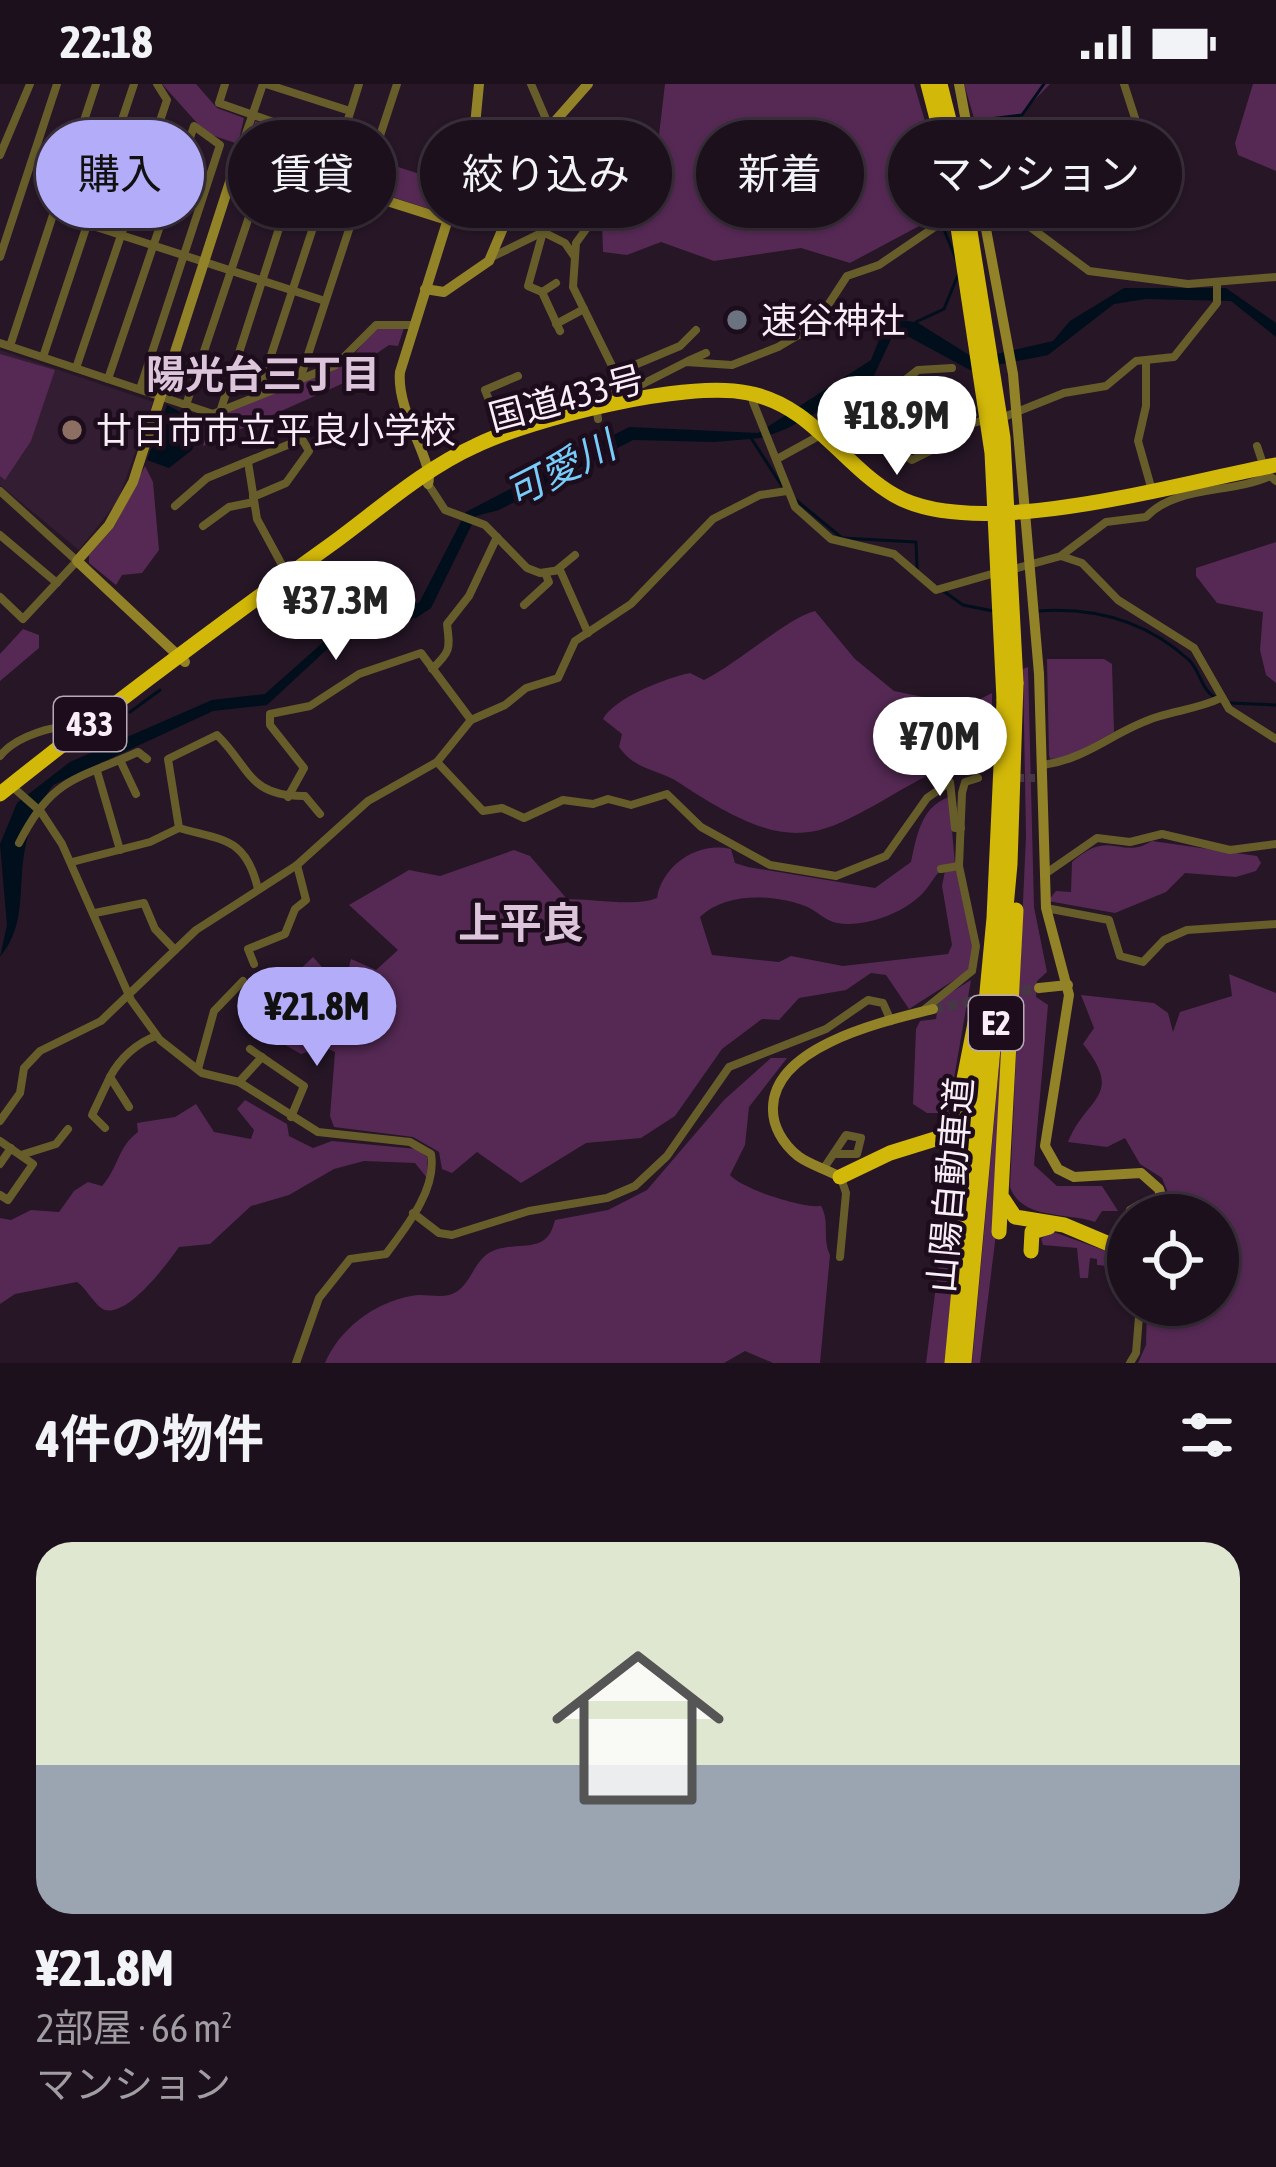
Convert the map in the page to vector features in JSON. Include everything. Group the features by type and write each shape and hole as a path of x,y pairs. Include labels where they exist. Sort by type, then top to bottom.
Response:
{"highway":[{"name":"山陽自動車道","path":"928,84 940,120"},
{"name":"山陽自動車道","path":"940,84 946,120"},
{"name":"山陽自動車道","path":"952,1363 1000,825 1004,700 992,453 962,228"},
{"name":"山陽自動車道","path":"964,1363 1010,864 1016,683 1003,438 988,320 968,228"},
{"name":"国道433号","path":"0,803 82,730 431,472 496,445 597,415 709,388 752,393 823,438 870,488 923,515 969,523 1271,472"},
{"name":"国道433号","path":"597,415 700,397 753,402 788,412"},
{"name":"国道433号","path":"12,790 183,658"},
{"path":"999,1232 1018,881 1015,757"},
{"path":"944,1176 983,975 1000,825"},
{"path":"840,1177 948,1135 954,1127"},
{"path":"840,1177 938,1144 949,1154"},
{"path":"1000,1185 1006,1208 1015,1217 1064,1225 1107,1243"},
{"path":"1031,1251 1031,1236 1040,1226 1107,1245"}],"street":[{"path":"0,155 30,84"},
{"path":"0,256 57,84"},
{"path":"96,84 5,344 220,412 336,365 370,327 394,321 413,325"},
{"path":"122,120 134,84"},
{"path":"76,368 167,100 157,84"},
{"path":"225,84 219,103 268,120"},
{"path":"251,120 265,84 350,111"},
{"path":"347,120 359,84"},
{"path":"385,120 397,84"},
{"path":"475,120 478,84"},
{"path":"531,84 546,120"},
{"path":"553,120 576,89 588,84"},
{"path":"959,84 967,120"},
{"path":"1124,84 1134,120"},
{"path":"108,379 194,125 220,146 140,389"},
{"path":"0,597 23,619 110,525 129,491 228,189"},
{"path":"43,357 86,228"},
{"path":"100,228 326,301"},
{"path":"186,405 245,228"},
{"path":"220,412 279,228"},
{"path":"258,395 313,228"},
{"path":"299,381 350,228"},
{"path":"444,228 401,363 400,398 445,511 476,520 526,568 544,573 575,555"},
{"path":"492,257 505,228"},
{"path":"589,228 574,256 573,287 616,374 618,394"},
{"path":"687,362 732,365 800,336 819,321 850,274 879,265 933,228"},
{"path":"989,228 1028,514 1046,908 1068,985 1066,1024 1046,1132 1048,1156 1058,1169 1075,1177 1142,1173 1161,1194"},
{"path":"1033,228 1089,271 1217,285 1276,277"},
{"path":"425,289 444,292 492,257 543,232"},
{"path":"543,232 565,242 574,256"},
{"path":"543,232 528,286 542,292 558,327 584,309"},
{"path":"542,292 556,283"},
{"path":"873,405 891,422 895,446 912,460 932,450 945,431 1018,415 1062,394 1106,386 1133,362 1174,357 1217,301 1217,285"},
{"path":"616,374 680,346 696,330"},
{"path":"597,415 602,396 618,394 706,353"},
{"path":"753,402 767,427 794,505 831,539 894,554 932,588 947,590 981,575 1061,556 1106,522 1146,517 1152,495 1137,436 1146,406 1146,361"},
{"path":"777,459 823,438 918,370 952,368"},
{"path":"501,430 485,391 518,376"},
{"path":"176,506 201,482 300,439 309,450 286,483 229,507 203,526"},
{"path":"1257,446 1271,472"},
{"path":"248,462 256,519 319,633"},
{"path":"0,491 183,658"},
{"path":"0,1121 20,1093 24,1069 40,1052 101,1021 175,950 297,865 368,801 437,762 471,720 505,705 526,688 558,678 575,641 631,604 713,518 760,495 787,491"},
{"path":"0,535 57,583"},
{"path":"432,669 449,653 453,644 447,624 468,598 497,537"},
{"path":"1061,556 1082,563 1118,600 1199,652 1222,698 1249,726 1276,739"},
{"path":"558,569 589,633"},
{"path":"524,605 549,582 544,573"},
{"path":"288,796 304,769 270,725 272,712 310,706 359,674 417,653 471,720"},
{"path":"1040,773 1160,715 1190,712 1222,698"},
{"path":"0,756 21,740 70,726 82,730"},
{"path":"179,828 167,759 214,735 248,779 288,796 305,796 320,814"},
{"path":"19,843 35,808 58,785 140,752 147,759"},
{"path":"120,760 136,794"},
{"path":"437,762 488,813 502,808 524,818 563,800 592,804 608,799 631,805 668,794 701,827 770,866 836,876 886,856 927,797 950,782 955,828 961,828"},
{"path":"97,771 120,850"},
{"path":"840,1257 846,1193 840,1177 795,1154 782,1139 772,1104 779,1083 815,1051 927,1011 972,971 976,946 958,866 964,782 978,778"},
{"path":"12,790 48,821 71,862 128,994 156,1036 198,1069 239,1082 318,1132 410,1142 427,1149 434,1171 413,1213 386,1254 358,1254 329,1285 315,1306 296,1363"},
{"path":"71,862 179,828 237,845 249,857 258,889"},
{"path":"1045,874 1097,838 1130,842 1162,834 1230,850 1276,844"},
{"path":"254,964 248,949 285,934 295,909 306,901 297,865"},
{"path":"941,869 958,866"},
{"path":"94,913 144,903 155,929 175,950"},
{"path":"1046,908 1108,920 1120,956 1134,962 1143,962 1164,940 1187,930 1276,924"},
{"path":"198,1069 214,1011 243,981"},
{"path":"1039,988 1068,985"},
{"path":"413,1213 439,1233 452,1235 529,1210 622,1193 658,1167 729,1067 826,1029 868,1000 883,1003 892,1022"},
{"path":"105,1128 92,1115 110,1077 136,1043 156,1036"},
{"path":"250,1048 304,1086 290,1117"},
{"path":"239,1082 262,1057"},
{"path":"291,1078 300,1064"},
{"path":"110,1077 129,1107"},
{"path":"20,1155 56,1144 68,1129"},
{"path":"0,1141 33,1164 8,1200 0,1195"},
{"path":"0,1164 11,1148"},
{"path":"823,1168 836,1154"},
{"path":"1130,1363 1136,1353 1138,1326"}],"shaded area":[{"path":"162,84 196,84 217,108 244,118 228,120 228,141 206,133 204,120 194,120"},
{"path":"665,84 914,84 925,120 888,120 888,228 915,228 850,263 801,248 714,261 661,242 627,255 603,252 602,228 672,228 672,120 661,120"},
{"path":"964,84 1050,84 1015,120 975,120"},
{"path":"1253,84 1276,84 1276,171 1238,155 1235,143"},
{"path":"396,166 420,174 420,206 396,198"},
{"path":"391,325 404,328 398,346 389,345 370,358 357,377 203,446 211,417 345,365 374,330"},
{"name":"廿日市市立平良小学校","path":"0,350 153,402 118,501 79,550 0,485"},
{"path":"0,354 55,370 31,441 5,480 0,476"},
{"path":"145,466 153,482 159,550 142,573 122,575 116,585 89,563 89,555 114,527"},
{"path":"1276,542 1276,683 1266,675 1260,650 1263,612 1217,603 1196,576 1196,568"},
{"path":"815,611 855,659 894,691 967,706 992,693 992,761 939,769 839,823 788,833 724,810 633,761 619,747 622,734 603,719 618,704 690,673 704,680 790,622"},
{"path":"23,629 39,635 39,648 0,681 0,654"},
{"path":"1047,659 1104,659 1112,664 1114,732 1068,757 1050,759 1049,755"},
{"path":"1028,667 1034,907 1047,972 1037,981 1036,997 1048,1005 1034,1165 1057,1186 1102,1186 1107,1211 1095,1222 1035,1210 1016,1198 1010,1187 1026,836 1023,669"},
{"path":"949,797 955,864 939,872 923,893 895,913 872,921 837,923 793,902 750,898 723,903 700,917 712,955 779,962 791,956 843,966 948,954 952,945 942,886 945,871 956,870 973,946 970,970 909,1009 886,975 871,973 846,990 799,998 779,1020 762,1019 722,1049 675,1116 641,1138 586,1143 521,1183 477,1152 452,1173 442,1169 439,1152 413,1137 334,1127 330,1116 335,1052 324,1047 301,1054 245,1022 240,1008 262,985 292,977 313,957 342,989 362,982 349,967 351,959 376,970 398,950 349,905 409,870 440,876 514,850 530,856 567,899 638,902 657,898 666,876 683,858 718,847 731,849 735,863 748,867 875,888 911,862 926,815"},
{"path":"1152,841 1257,856 1261,863 1256,871 1236,877 1185,873 1166,892 1115,913 1048,901 1056,891 1071,892 1072,862 1085,852"},
{"path":"1009,958 996,1234 980,1363 972,1363"},
{"path":"1229,974 1276,993 1276,1363 1138,1363 1146,1345 1146,1326 1239,1326 1239,1194 1168,1194 1162,1178 1140,1164 1125,1138 1107,1147 1068,1142 1101,1086 1101,1075 1083,1044 1094,1028 1081,995 1154,1003 1168,1013 1173,1032 1180,1012 1232,996"},
{"path":"971,980 948,1113 927,1113 913,1104 916,1029 920,1021 936,1019 939,1000"},
{"path":"977,1027 945,1363 926,1363 950,1178"},
{"path":"771,1058 787,1058 749,1107 745,1145 730,1175 773,1196 821,1206 830,1255 820,1363 773,1363 745,1351 724,1363 325,1363 348,1329 371,1312 411,1296 457,1292 487,1254 540,1242 555,1220 608,1210 647,1190 724,1100"},
{"path":"245,1100 287,1124 289,1136 313,1148 332,1141 417,1149 427,1157 427,1178 415,1163 364,1161 334,1169 289,1195 251,1206 210,1244 179,1247 146,1287 115,1310 102,1308 77,1282 15,1294 0,1304 0,1218 11,1220 31,1210 59,1212 74,1191 88,1182 102,1186 138,1132 137,1123 175,1117 196,1104 214,1132 251,1139 254,1130 237,1109"},
{"path":"1051,1231 1107,1251 1107,1266 1090,1258 1088,1278 1080,1278 1077,1248 1043,1245 1041,1239"}],"water":[{"name":"可愛川","path":"1124,288 1226,288 1276,323 1276,337 1231,301 1146,299 1114,304 1048,355 970,370 900,332 892,337 870,384 786,429 761,438 714,442 633,440 499,510 476,516 431,608 416,618 351,627 267,705 213,711 53,785 28,836 18,920 0,957 7,925 0,844 17,803 70,762 212,700 265,694 356,613 419,603 466,512 629,427 758,433 871,360 888,317 918,323 974,358 1053,341 1070,321"},
{"path":"167,405 202,423 192,450 169,468 147,460"}],"waterway":[{"path":"981,120 1022,115 1044,84"},
{"path":"943,228 956,259"},
{"path":"916,322 944,309 958,275"},
{"path":"751,438 784,489"},
{"path":"796,500 842,538 916,542 917,569"},
{"path":"942,590 963,605 993,611"},
{"path":"1038,611 1080,611 1137,626 1189,660 1216,698"},
{"path":"130,712 160,690"},
{"path":"1230,703 1276,705"}],"tunnel":[{"path":"1016,778 1035,778"},
{"path":"1007,994 1039,988"},
{"path":"933,1009 989,998"}],"place":[{"name":"速谷神社","path":"737,320"},
{"name":"廿日市市立平良小学校","path":"72,430"}],"district":[{"name":"陽光台三丁目","path":"263,374"},
{"name":"上平良","path":"521,923"}]}
